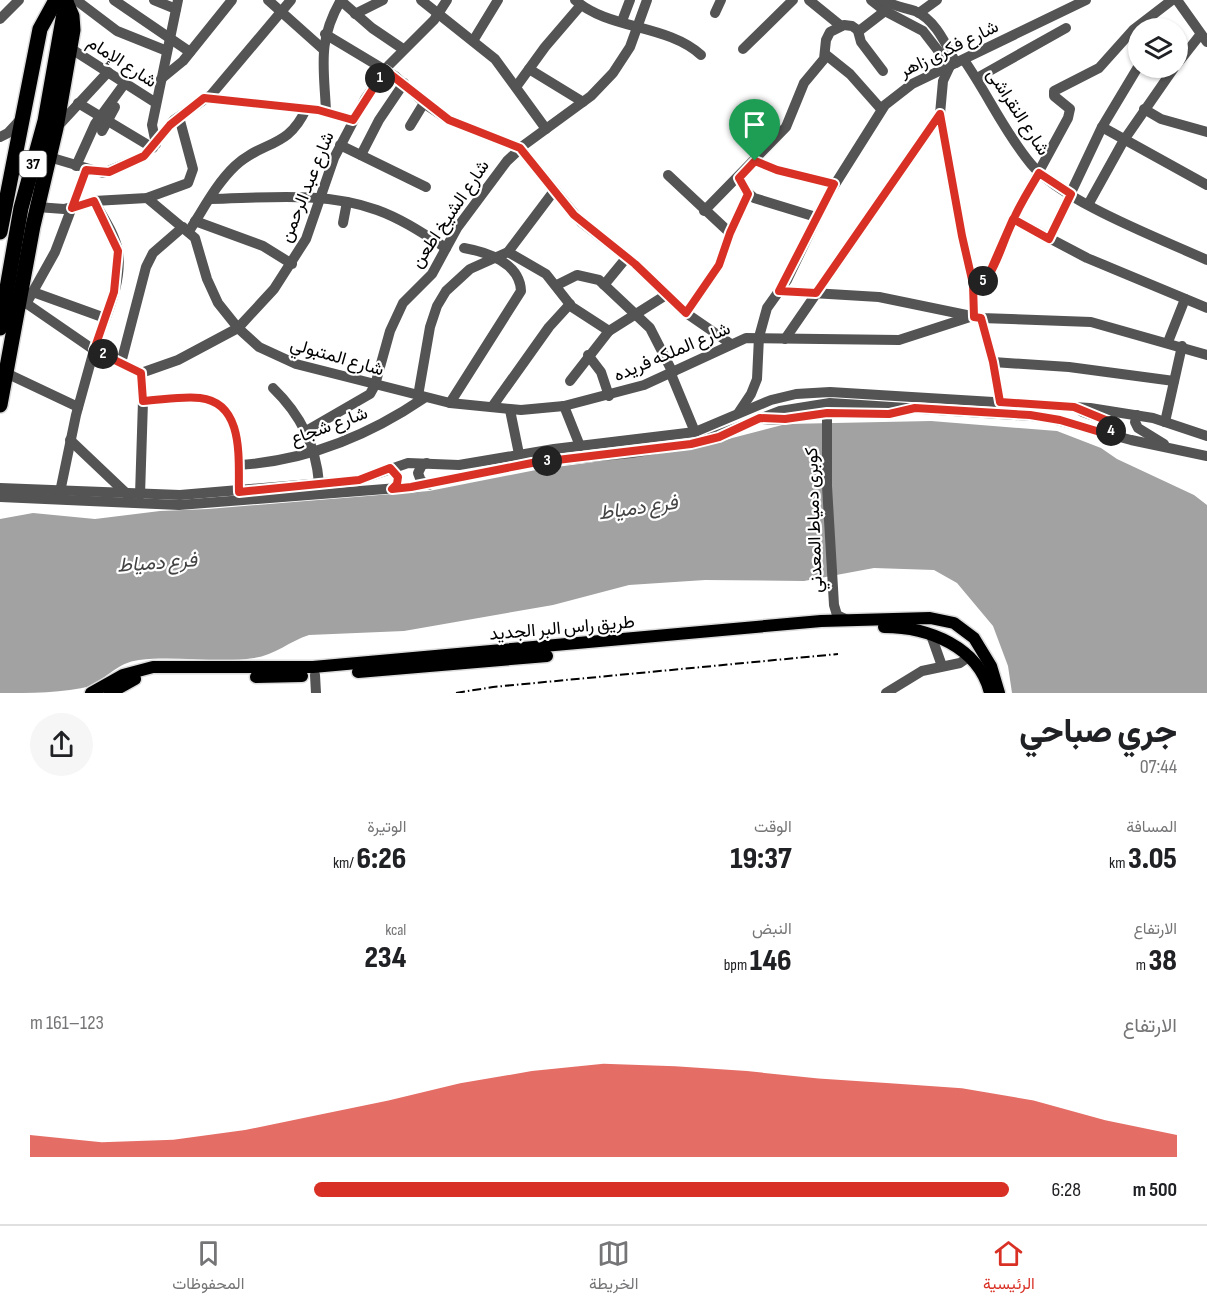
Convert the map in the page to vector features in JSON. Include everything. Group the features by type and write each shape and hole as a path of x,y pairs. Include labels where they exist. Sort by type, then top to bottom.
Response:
{"highway":[{"path":"0,232 40,29 64,1 73,20 70,48 56,128 37,207 26,298 0,405"},
{"name":"37","path":"0,280 13,206 64,1"},
{"name":"37","path":"0,328 21,208 45,121 64,1"}],"main road":[{"name":"طريق راس البر الجديد","path":"91,693 123,675 153,667 313,667 821,621 930,618 948,621 969,632 991,666 999,693"},
{"path":"935,637 949,631 948,621"},
{"name":"طريق راس البر الجديد","path":"110,693 131,680 153,675 315,675 821,629 893,627 935,637 970,656 981,668 990,693"},
{"path":"970,656 972,649 979,645"}],"street":[{"path":"0,19 19,0"},
{"path":"114,0 190,52"},
{"path":"154,0 177,4 152,129 155,146"},
{"path":"161,79 190,52 232,0"},
{"path":"49,157 103,173 115,170 144,156 179,117 211,95 277,5 291,0"},
{"path":"326,111 325,34 341,0 355,14 403,50"},
{"path":"355,14 383,0"},
{"path":"421,0 495,59 546,129"},
{"name":"شارع عبد الرحمن","path":"141,373 178,360 238,328 274,289 309,234 319,199 340,145 353,120 385,70 439,14 447,0"},
{"path":"473,41 498,0"},
{"path":"622,21 630,0"},
{"name":"شارع الشيخ اطعن","path":"375,385 390,331 398,312 432,274 457,228 488,185 520,148 599,89 619,65 638,27 647,0"},
{"path":"715,13 722,0"},
{"path":"743,49 793,0"},
{"path":"809,0 840,26 851,26 858,31 861,42 883,71"},
{"path":"872,0 923,31 957,63"},
{"path":"919,13 937,0"},
{"name":"شارع فكرى زاهر","path":"736,414 751,394 757,379 759,338 763,318 834,184 881,110 907,87 1086,0"},
{"path":"973,284 984,280 989,274 1013,219 1071,111 1054,96 1054,91 1099,68 1133,30 1172,0"},
{"path":"1177,0 1204,38 1188,53"},
{"path":"64,1 117,32 167,51"},
{"path":"516,87 578,3 638,27 676,39 700,55"},
{"path":"277,5 324,50"},
{"path":"858,31 885,6 919,13 934,27 957,63"},
{"path":"704,211 739,178 786,126 802,88 825,54 827,38 840,26"},
{"path":"977,78 1066,28"},
{"path":"325,34 385,70 404,83 424,103 458,125 520,148 581,222 627,258 686,313 731,344"},
{"name":"شارع الإمام","path":"70,48 156,104"},
{"path":"825,54 850,74 881,110"},
{"path":"957,63 943,81 940,114 973,284 975,317 993,362 1000,402"},
{"name":"شارع النقراشى","path":"957,63 977,78 1024,155 1039,173 1071,194 1207,260"},
{"path":"529,69 583,102"},
{"path":"56,128 108,72"},
{"path":"1049,239 1102,127 1131,78"},
{"path":"1089,203 1124,140 1163,78"},
{"path":"26,298 55,252 72,208 81,168 104,118 125,83"},
{"path":"361,155 379,120 404,83"},
{"path":"204,98 326,111 353,120"},
{"path":"78,103 155,146"},
{"path":"410,126 424,103"},
{"path":"102,131 104,118 115,107"},
{"path":"121,363 146,267 153,254 195,221 225,177 239,162 292,132 306,109"},
{"path":"1144,109 1161,119 1207,132"},
{"path":"785,339 940,114"},
{"path":"0,137 8,133 23,117"},
{"path":"37,207 72,208 94,201 147,198 188,183 193,169 179,117"},
{"path":"1102,127 1207,185"},
{"path":"340,145 426,187"},
{"path":"755,161 777,170 834,184"},
{"path":"668,175 730,233"},
{"path":"739,178 748,194 756,199 816,216"},
{"path":"421,397 430,327 437,306 458,278 508,252 554,191"},
{"path":"686,313 719,265 730,233 748,194"},
{"name":"شارع المتبولي","path":"147,198 186,229 197,242 213,294 238,328 260,347 285,361 421,397 450,403 492,407"},
{"path":"210,199 319,199 347,202 392,216 446,248"},
{"path":"60,492 78,407 114,292 118,251 94,201"},
{"path":"343,223 347,202"},
{"path":"1013,219 1049,239 1207,308"},
{"path":"195,221 262,246 292,264"},
{"path":"450,403 521,291 519,280 508,266 495,257 464,248"},
{"path":"508,252 546,274 570,304 609,331"},
{"path":"604,285 627,258"},
{"path":"556,285 569,277 584,275 604,285 654,334 695,432"},
{"path":"779,291 879,297 975,317 1091,322 1168,342 1207,355"},
{"path":"570,381 609,331 666,295"},
{"path":"26,298 105,318"},
{"path":"26,298 94,350 141,373 143,401 140,495"},
{"path":"1168,342 1185,299"},
{"path":"492,407 549,327 570,304"},
{"name":"شارع الملكه فريده","path":"492,407 510,410 564,406 609,396 672,374 731,344 759,338 899,340 975,317"},
{"path":"1165,422 1182,346"},
{"path":"588,355 602,372 609,396"},
{"path":"993,362 1069,366 1174,381"},
{"path":"6,373 78,407"},
{"path":"306,431 365,398 375,385"},
{"path":"273,388 289,405 306,431 314,452 319,483"},
{"path":"0,488 140,495 239,492 364,479 408,463 459,465 519,454 695,432 771,400 809,393 852,392 1074,407 1137,415 1207,436"},
{"name":"شارع شجاع","path":"238,465 271,462 314,452 372,430 421,397"},
{"path":"143,401 201,398 220,406 228,414 236,429 239,492"},
{"path":"0,497 179,505 392,489 429,484 532,463 631,453 700,442 791,408 830,403 1045,417 1110,435 1207,456"},
{"path":"564,406 580,446"},
{"path":"1074,407 1108,421 1111,426 1110,435"},
{"path":"760,418 785,419 824,413 889,414 915,408"},
{"path":"510,410 519,454"},
{"name":"كوبرى دمياط المعدني","path":"821,621 828,608 830,577 824,413"},
{"path":"1137,415 1135,422 1138,428 1166,446"},
{"path":"70,440 128,495"},
{"path":"427,463 420,467 418,476 421,481 429,484"},
{"path":"390,468 398,477 397,484 392,489"},
{"name":"كوبرى دمياط المعدني","path":"830,577 835,610 839,617 847,620"},
{"path":"935,637 942,666"},
{"path":"886,693 902,685 916,674 960,663 970,656"},
{"path":"315,675 316,693"}],"water":[{"name":"فرع دمياط","path":"931,421 1057,431 1101,448 1117,459 1194,495 1207,505 1207,693 1012,693 1008,666 993,626 957,583 934,570 874,568 804,581 705,580 629,585 553,605 404,631 309,635 269,654 254,658 139,660 125,664 91,686 47,692 0,693 0,519 33,513 95,519 160,511 429,491 541,469 686,450 786,424"}],"railway":[{"path":"456,693 493,687 838,654"}],"route":[{"path":"755,161 739,178 748,194 730,233 722,260 686,313 635,264 574,215 520,148 466,129 449,120 428,106 407,86 385,70 353,120 318,110 204,98 170,125 144,156 109,172 97,173 86,170 72,208 94,201 111,232 118,251 118,273 114,292 94,350 141,373 143,401 201,398 220,406 232,419 236,429 239,492 359,480 373,477 390,468 396,472 398,477 397,484 392,489 411,487 532,463 631,453 691,444 719,437 760,418 777,420 827,413 889,414 915,408 1030,415 1060,420 1110,435 1112,429 1108,421 1074,407 1000,402 993,362 981,318 974,317 973,284 984,280 989,274 1013,219 1049,239 1071,194 1039,173 1013,219 993,266 989,274 984,280 978,283 973,284 950,178 940,114 918,142 816,293 779,291 787,280 809,230 834,184 777,170 755,161"}]}
